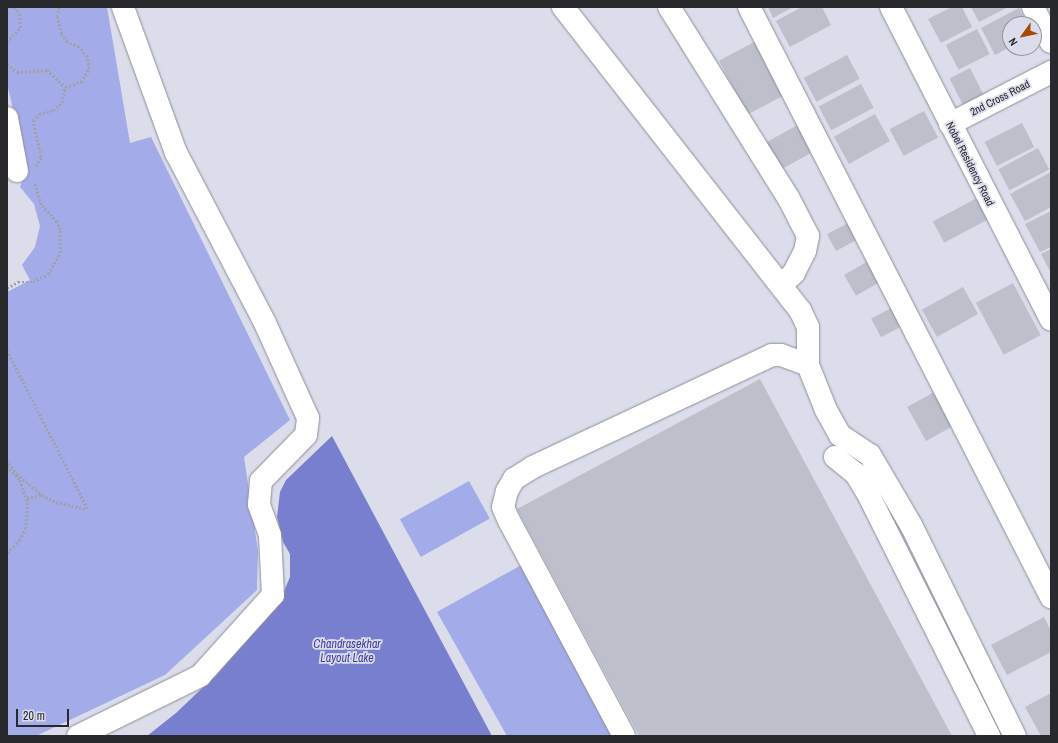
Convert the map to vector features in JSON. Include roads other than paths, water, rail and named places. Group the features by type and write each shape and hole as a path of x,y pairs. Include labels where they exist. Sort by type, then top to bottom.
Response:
{"street":[{"path":"563,7 782,284 808,327 808,365 826,410 840,434 870,455 912,527 1015,736"},
{"path":"669,7 789,199 808,236 805,251 794,273 782,284"},
{"path":"749,7 1051,597"},
{"name":"Nobel Residency Road","path":"891,7 1051,319"},
{"path":"1033,7 1051,42"},
{"path":"78,736 200,676 273,595 270,535 259,504 261,481 306,435 308,418 264,322 176,153 126,8"},
{"name":"2nd Cross Road","path":"950,124 1051,72"},
{"path":"7,118 29,173"},
{"path":"624,736 509,521 503,507 507,491 514,479 533,467 772,355 781,354 808,365"},
{"path":"835,457 856,474 867,492 989,736"}],"water":[{"name":"Chandrasekhar Layout Lake","path":"332,436 492,736 147,736 176,713 217,674 281,598 290,577 290,554 283,542 277,517 280,492 286,480"}]}
